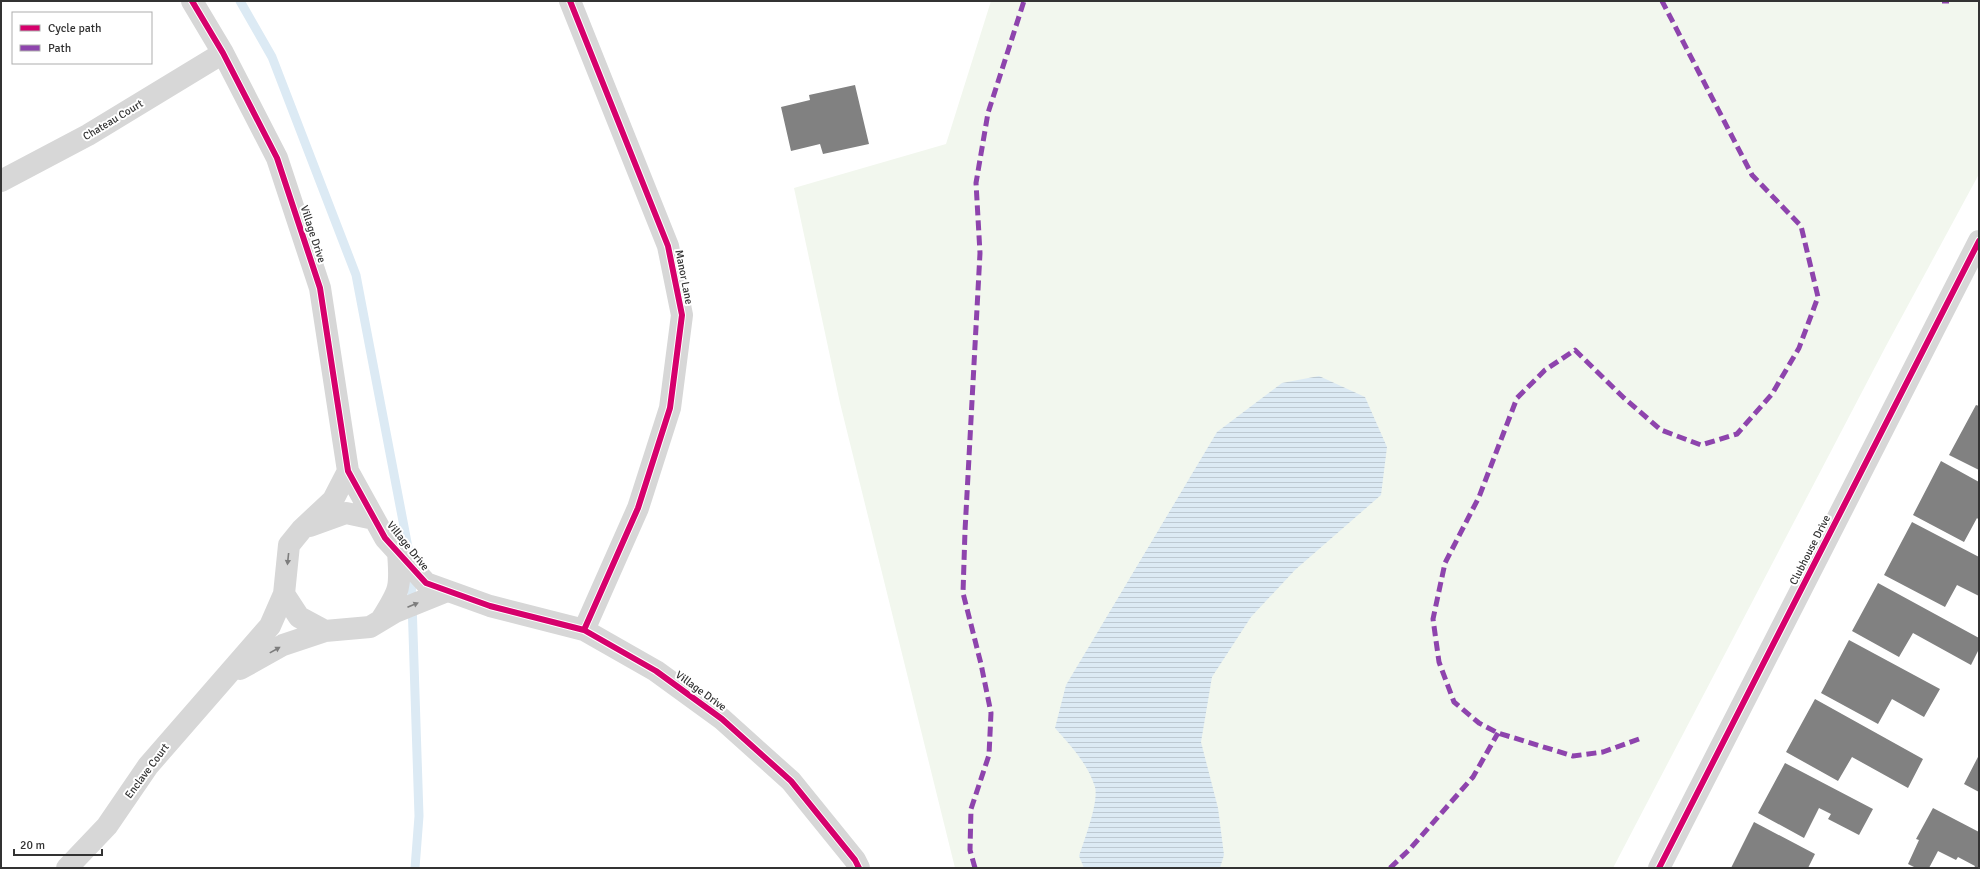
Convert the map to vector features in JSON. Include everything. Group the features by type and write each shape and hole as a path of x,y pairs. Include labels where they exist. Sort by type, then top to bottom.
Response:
{"street":[{"name":"Village Drive","path":"192,1 277,158 320,288 348,471 385,538 426,583 490,606 584,630 656,671 722,719 791,781 856,860 860,868"},
{"name":"Manor Lane","path":"570,1 668,246 682,315 670,408 638,508 584,630"},
{"name":"Chateau Court","path":"1,181 88,135 222,54"},
{"name":"Clubhouse Drive","path":"1659,868 1979,241"},
{"path":"348,471 333,500 302,529 289,545 284,594 299,617 325,631 370,627 395,612 447,591"},
{"path":"302,529 346,513 374,519"},
{"name":"Village Drive","path":"380,621 397,595 400,578 398,552"},
{"name":"Enclave Court","path":"67,868 107,826 148,766 270,626 284,594"},
{"name":"Enclave Court","path":"228,675 283,645 325,631"}],"shaded area":[{"path":"991,1 1979,1 1979,174 1886,346 1613,868 955,868 840,403 794,188 946,144"},
{"path":"1319,376 1365,397 1387,447 1381,495 1295,570 1251,617 1212,677 1201,742 1218,808 1224,855 1220,868 1084,868 1079,856 1090,822 1096,794 1095,787 1088,771 1073,749 1055,728 1066,685 1217,432 1282,383"}],"building":[{"path":"855,85 869,144 823,154 820,144 791,151 781,107 810,100 809,95"},
{"path":"1976,405 1979,406 1979,470 1949,455"},
{"path":"1941,461 1979,482 1979,520 1977,518 1964,542 1913,515"},
{"path":"1912,522 1979,557 1979,596 1957,585 1945,607 1884,575"},
{"path":"1878,583 1979,638 1979,649 1971,665 1913,633 1899,657 1852,631"},
{"path":"1849,640 1940,689 1924,717 1892,699 1878,724 1821,693"},
{"path":"1815,699 1923,759 1908,788 1852,757 1838,781 1786,752"},
{"path":"1979,755 1979,792 1964,784"},
{"path":"1785,763 1873,809 1859,835 1828,819 1831,814 1819,808 1804,838 1758,813"},
{"path":"1933,808 1979,832 1979,868 1974,868 1975,866 1958,857 1956,860 1938,851 1929,868 1916,868 1908,864 1919,840 1916,839"},
{"path":"1754,822 1815,854 1808,868 1731,868"}],"waterway":[{"path":"240,1 272,57 356,275 410,558"},
{"path":"411,571 419,816 415,868"}],"marked path":[{"path":"975,868 970,850 971,809 989,755 991,713 981,664 963,593 980,253 976,183 988,113 1024,1"},
{"path":"1639,739 1603,752 1573,756 1498,733 1479,723 1454,702 1439,662 1433,619 1445,563 1479,497 1517,398 1545,370 1575,350 1624,398 1661,430 1701,445 1737,434 1772,394 1799,348 1818,297 1801,226 1752,175 1662,1"},
{"path":"1942,1 1949,1"},
{"path":"1390,868 1409,850 1473,777 1498,733"}],"cycle path":[{"path":"192,1 223,53 277,158 320,288 348,471 385,538 426,583 490,606 584,630 656,671 722,719 791,781 855,860 859,868"},
{"path":"570,1 668,246 682,315 670,408 638,508 584,630"},
{"path":"1659,868 1979,241"}]}
